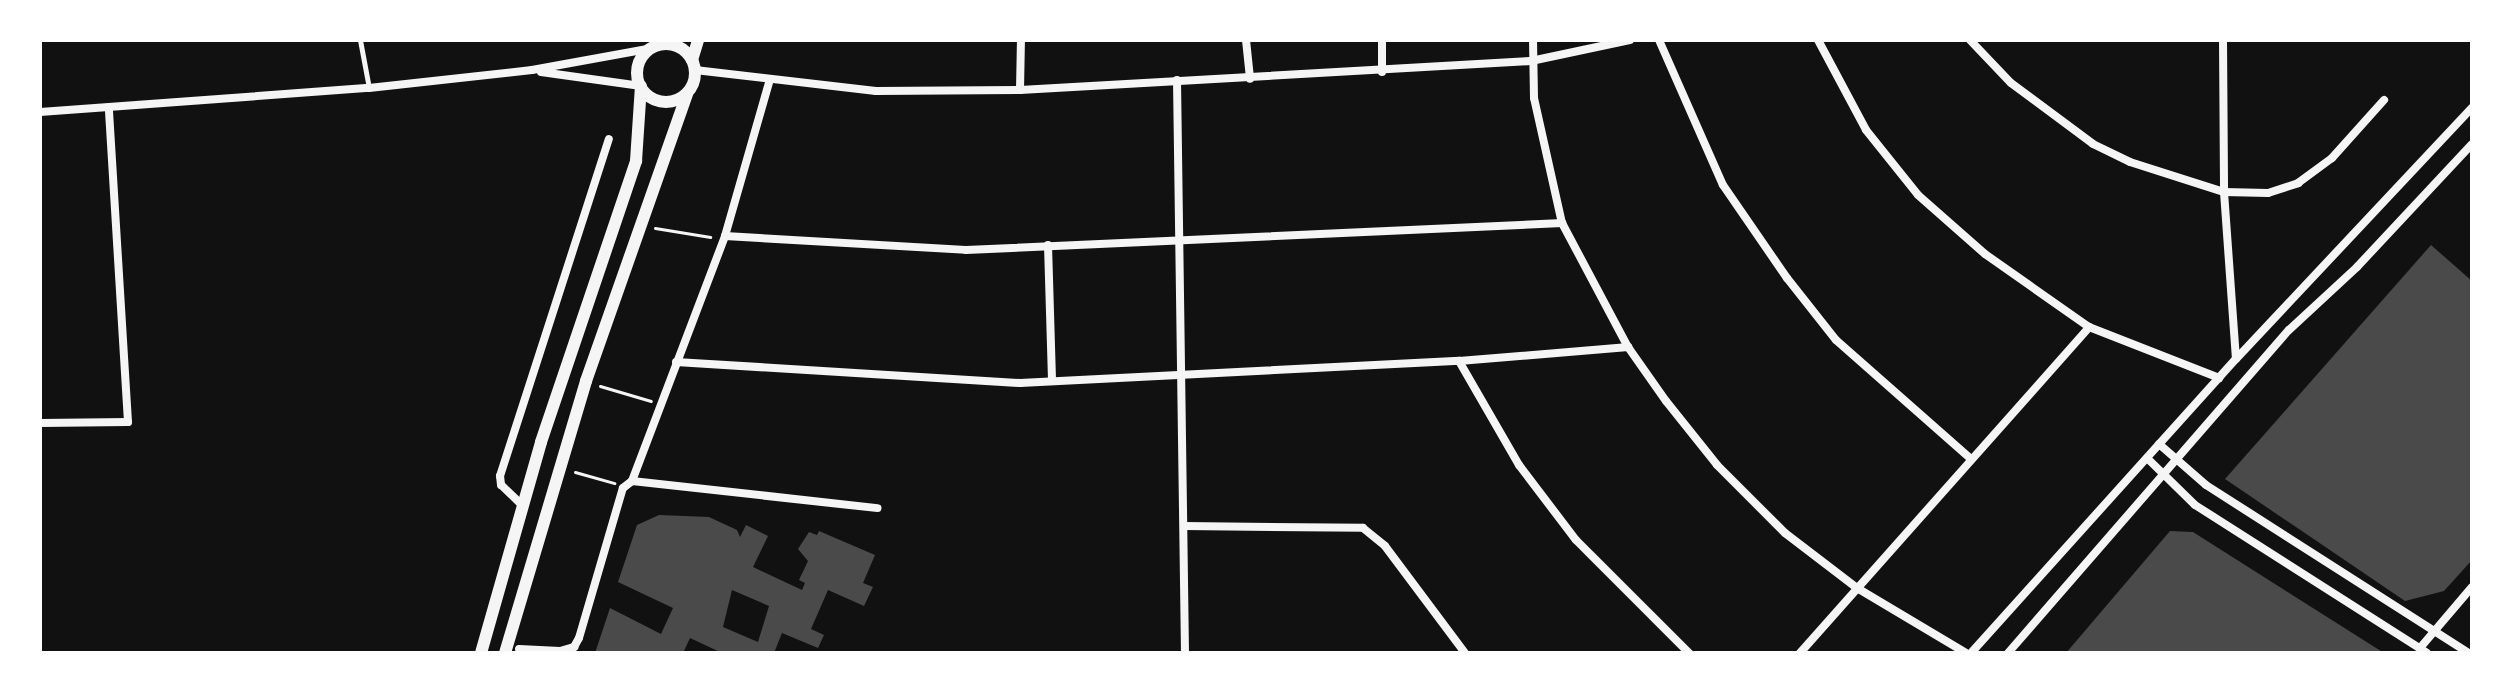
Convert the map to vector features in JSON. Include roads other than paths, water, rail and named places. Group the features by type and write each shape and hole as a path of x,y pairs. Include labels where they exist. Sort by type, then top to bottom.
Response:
{"street":[{"path":"505,653 586,381 638,224 687,94 698,40"},
{"path":"1020,90 1021,40"},
{"path":"1246,40 1250,79"},
{"path":"1382,40 1382,72"},
{"path":"1533,40 1531,61 1562,223 1628,347 1717,465 1785,533 1857,588 1969,653 2236,359 2472,108"},
{"path":"40,112 369,88 532,70 659,44 682,49 694,65 770,79 876,91 1020,90 1382,72 1531,61 1630,40"},
{"path":"1659,40 1723,185 1787,278 1836,340 1971,459"},
{"path":"1818,40 1866,130 1918,195 1985,254 2089,327 2219,378"},
{"path":"1970,40 2011,83 2093,144 2130,162 2224,192 2268,193 2298,183 2332,158 2384,100"},
{"path":"2223,40 2224,192 2236,359"},
{"path":"481,653 523,506 636,161 641,86 638,69 659,44"},
{"path":"532,70 641,86 663,102 687,94"},
{"path":"519,649 574,647 623,488 632,481 723,238 770,79"},
{"path":"1177,80 1176,241 1185,653"},
{"path":"40,423 128,422 109,108"},
{"path":"523,506 501,485 500,476 609,139"},
{"path":"2008,653 2289,330 2357,267 2472,144"},
{"path":"723,238 966,250 1562,223"},
{"path":"1048,245 1052,380"},
{"path":"1800,653 2089,327"},
{"path":"676,362 940,381 1052,380 1459,361 1628,347"},
{"path":"1459,361 1519,465 1576,540 1689,653"},
{"path":"2159,444 2174,460 2469,653"},
{"path":"2147,458 2160,475 2195,505 2423,650 2433,630 2472,587"},
{"path":"632,481 878,508"},
{"path":"1184,526 1363,528 1385,546 1465,653"}],"lane":[{"path":"360,40 369,88"}]}
